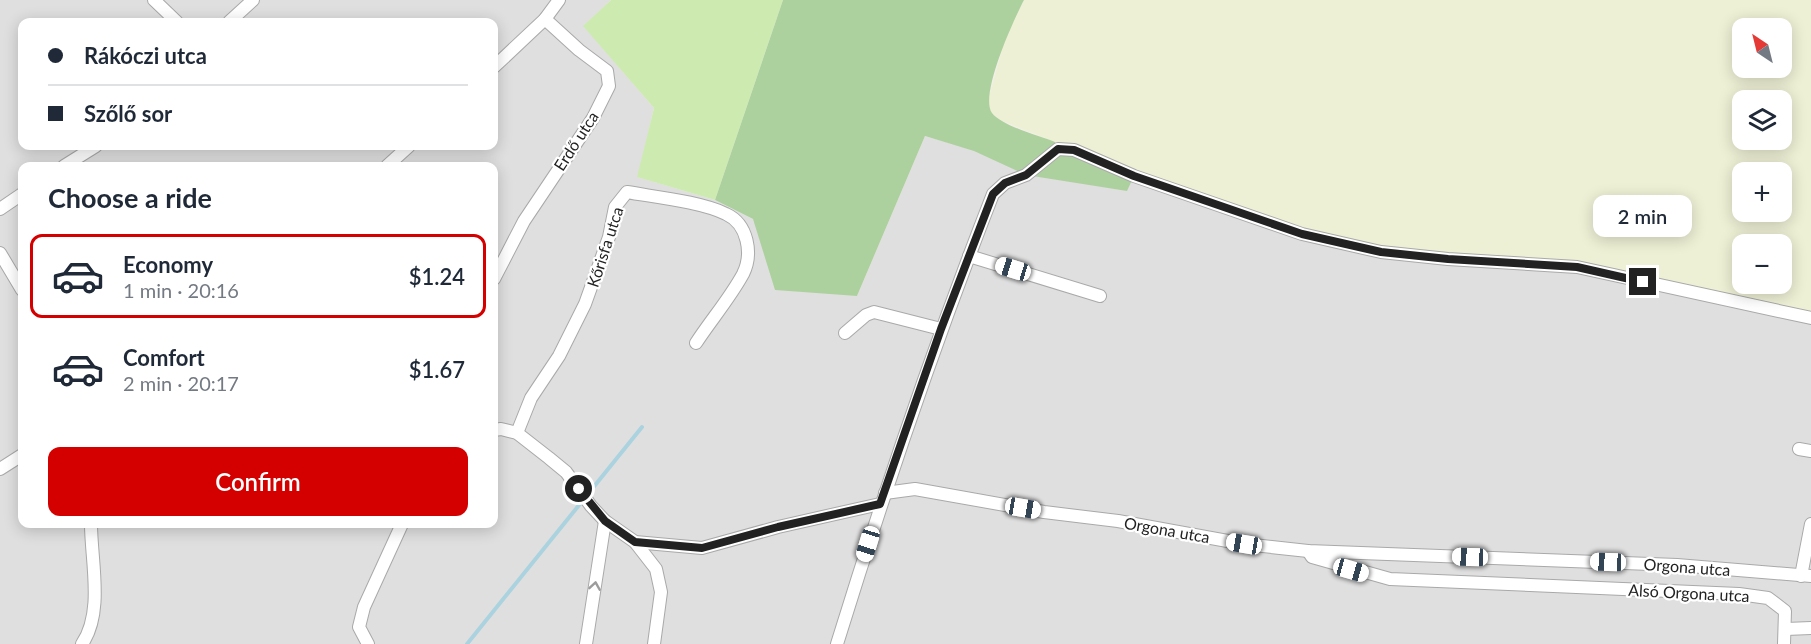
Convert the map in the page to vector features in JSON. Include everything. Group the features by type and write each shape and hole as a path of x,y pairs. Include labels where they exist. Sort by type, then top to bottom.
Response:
{"street":[{"path":"154,0 173,18"},
{"path":"233,18 253,0"},
{"path":"498,63 545,19 559,0"},
{"name":"Erdő utca","path":"498,271 524,221 593,118 609,86 607,70 579,50 545,19"},
{"path":"837,644 941,329 993,194 1005,183 1026,175 1058,149 1074,150 1134,176 1302,234 1381,252 1448,259 1577,267 1811,318"},
{"path":"70,162 90,150"},
{"path":"391,162 405,150"},
{"name":"Kőrisfa utca","path":"517,433 531,398 559,356 585,304 609,237 615,207 627,192 680,201 727,214 743,228 749,250 744,272 696,343"},
{"path":"0,209 18,197"},
{"path":"0,253 18,283"},
{"path":"969,256 1100,296"},
{"path":"845,333 866,315 874,312 941,329"},
{"path":"498,429 517,433 566,472 605,521 635,542 656,568 661,592 654,644"},
{"path":"0,469 18,458"},
{"name":"Orgona utca","path":"635,542 702,548 915,489 1044,512 1118,521 1244,544 1308,551 1677,565 1806,576"},
{"path":"586,644 605,521"},
{"path":"1806,576 1811,524"},
{"path":"82,644 90,632 94,595 92,528"},
{"path":"368,644 359,627 364,607 400,528"},
{"name":"Alsó Orgona utca","path":"1308,551 1311,557 1390,579 1767,597 1785,611 1786,629"},
{"path":"1784,644 1786,629 1811,628"}],"shaded area":[{"path":"0,0 611,0 584,26 654,108 638,177 715,200 753,219 857,296 925,136 974,150 1134,176 1577,267 1811,318 1811,644 0,644"}],"green space":[{"path":"611,0 783,0 715,200 637,177 654,108 583,26"},
{"path":"783,0 1024,0 1006,39 994,74 989,104 992,113 1012,126 1055,142 1058,149 1134,176 1127,191 1026,175 974,151 925,136 857,296 775,290 753,219 715,200"},
{"path":"1024,0 1811,0 1811,318 1577,267 1448,259 1302,234 1058,149 1055,142 1000,120 991,112 988,100 1006,36"}],"waterway":[{"path":"467,644 642,427"}],"route":[{"path":"579,489 605,521 635,542 702,548 778,527 880,504 941,329 993,194 1005,183 1026,175 1058,149 1074,150 1134,176 1302,234 1381,252 1448,259 1577,267 1643,282"}]}
